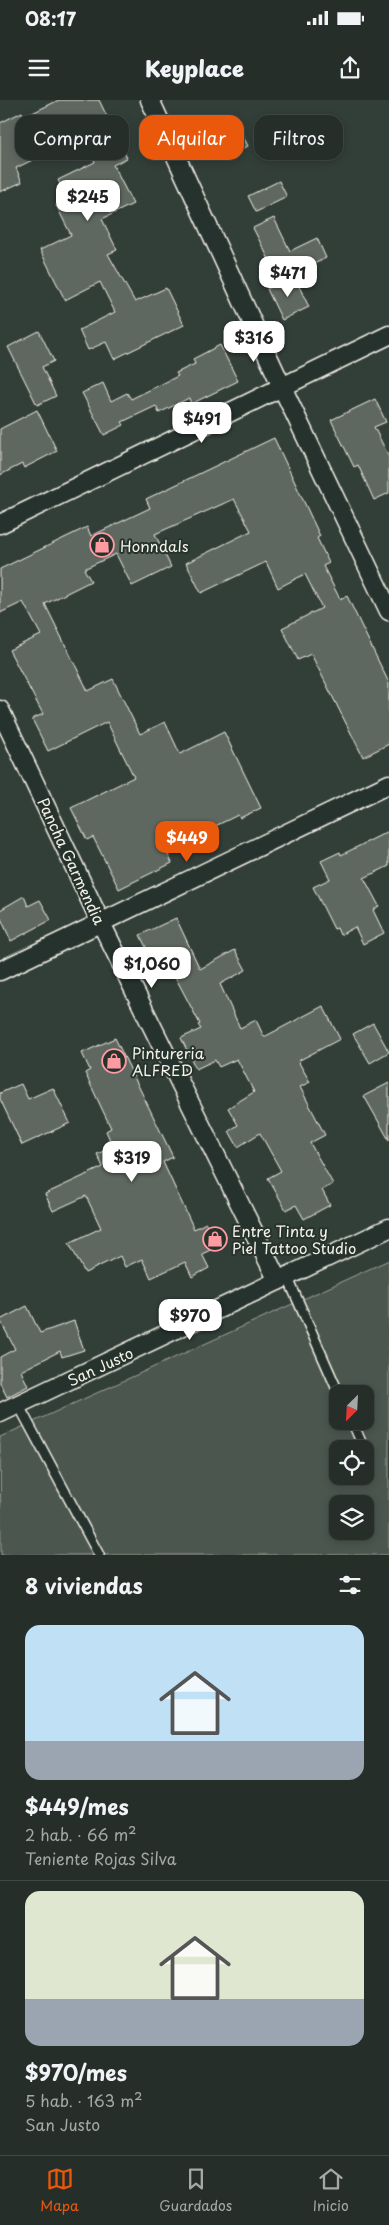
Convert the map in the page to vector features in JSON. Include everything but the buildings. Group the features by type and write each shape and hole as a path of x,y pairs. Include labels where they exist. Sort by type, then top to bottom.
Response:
{"street":[{"path":"150,100 282,387 389,611"},
{"path":"0,524 389,335"},
{"name":"Pancha Garmendia","path":"0,710 101,923 282,1279"},
{"path":"0,972 389,784"},
{"name":"San Justo","path":"0,1413 389,1228"}],"lane":[{"path":"282,1279 335,1385"},
{"path":"18,1404 99,1555"}],"shaded area":[{"path":"389,1260 389,1555 1,1555 0,1437"}],"place":[{"name":"Honndals","path":"102,545"},
{"name":"Pintureria ALFRED","path":"114,1061"},
{"name":"Entre Tinta y Piel Tattoo Studio","path":"215,1239"}]}
